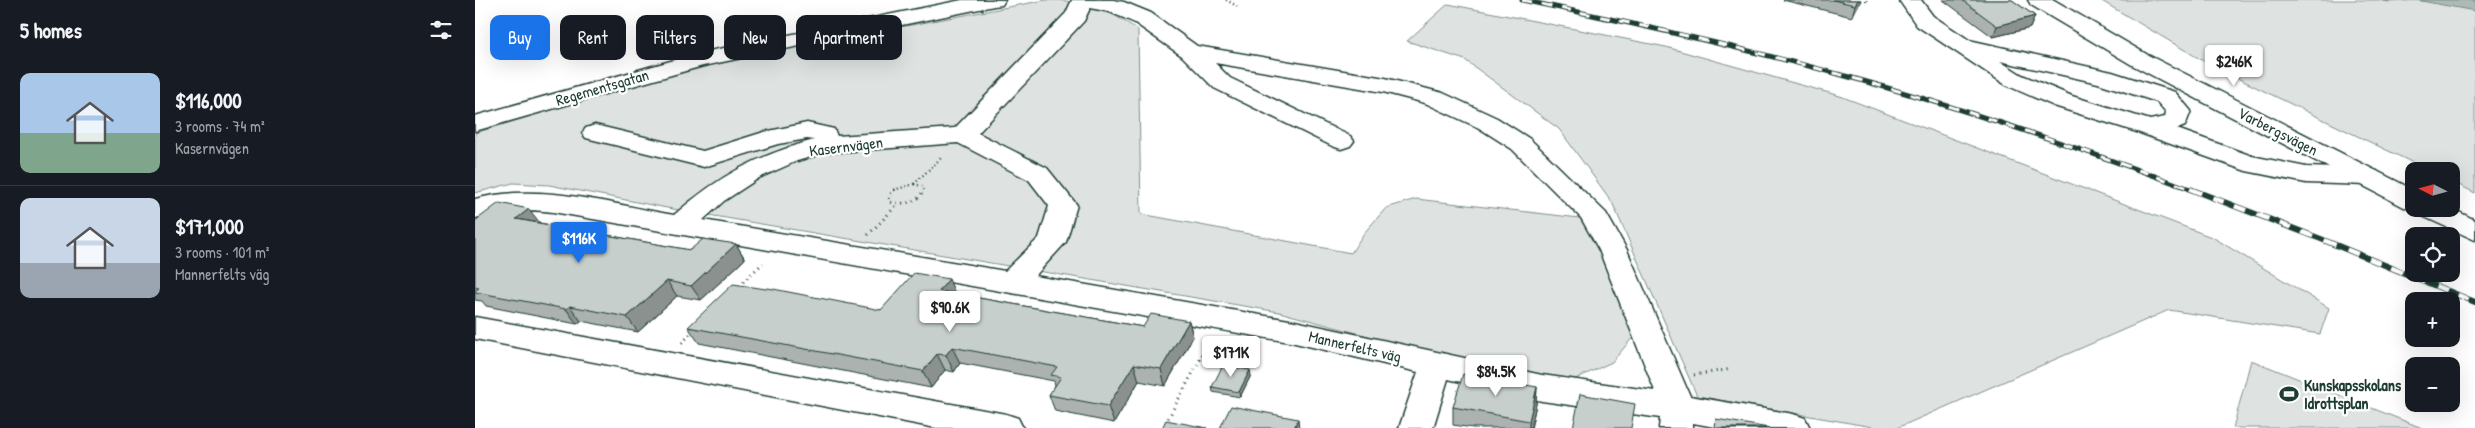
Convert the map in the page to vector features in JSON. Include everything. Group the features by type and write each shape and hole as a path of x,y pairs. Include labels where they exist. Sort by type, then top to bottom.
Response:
{"street":[{"name":"Regementsgatan","path":"475,124 699,60 994,0"},
{"path":"1012,282 1052,242 1063,205 1038,174 961,135 1076,16 1083,0 1116,7 1143,18 1190,51 1222,83 1341,141"},
{"path":"1910,0 1925,21 2014,80 2063,101 2149,128 2245,163 2305,175 2367,178"},
{"name":"Varbergsvägen","path":"2039,0 2140,60 2405,196"},
{"path":"1961,45 2104,77 2166,97 2179,111 2176,121 2161,127 2149,128"},
{"path":"1190,51 1255,64 1385,85 1434,98 1488,123 1521,144 1592,213 1613,250 1673,405 1793,428"},
{"path":"595,133 704,159 773,137 807,131 825,134 824,145"},
{"name":"Kasernvägen","path":"681,224 714,195 750,172 788,155 824,145 961,135"},
{"path":"475,208 499,201 525,199 681,224"},
{"path":"2448,218 2475,231"},
{"name":"Mannerfelts väg","path":"681,224 1295,332 1542,388 1673,405"},
{"path":"475,328 1006,428"},
{"path":"1416,428 1436,364"}],"path":[{"path":"1226,0 1237,6"},
{"path":"914,184 922,186 924,190 919,198 907,204 897,205 891,202 889,196 895,189 914,184 931,169"},
{"path":"849,254 897,205"},
{"path":"738,287 783,242"},
{"path":"1163,428 1222,319"},
{"path":"662,362 697,328"},
{"path":"1673,405 1732,369"}],"shaded area":[{"path":"1046,0 1083,4 1105,11 1138,30 1141,214 1351,253 1364,233 1386,208 1416,199 1588,219 1634,336 1612,362 1571,381 1494,370 1279,312 667,208 549,185 513,183 475,193 475,133 658,78 734,60 786,60 786,48 796,46 796,60 902,60 902,27"},
{"path":"2100,0 2475,0 2475,193 2460,186 2460,162 2411,162 2210,65"},
{"path":"2379,0 2416,0 2389,2"},
{"path":"2416,0 2475,0 2475,11"},
{"path":"1448,4 1666,47 1840,96 2214,238 2329,308 2320,334 2169,310 1897,428 1878,428 1697,396 1612,202 1559,129 1465,60 1407,41"},
{"name":"Kunskapsskolans Idrottsplan","path":"2251,360 2422,428 2233,428"}],"building":[{"path":"1833,0 1858,0 1855,5"},
{"path":"1962,0 2012,0 2035,16 1997,26"},
{"path":"499,203 529,209 516,219 690,250 703,239 736,244 691,286 667,281 627,317 570,306 566,309 475,292 479,288 475,287 475,221"},
{"path":"914,273 949,279 939,291 1143,327 1151,314 1189,321 1161,369 1134,364 1108,406 1049,395 1061,377 1051,375 1057,367 952,347 946,355 937,354 923,371 688,327 733,284 768,288 881,310"},
{"path":"1223,365 1250,370 1239,392 1212,387"},
{"path":"1463,374 1537,387 1529,421 1453,407"},
{"path":"1580,394 1635,404 1631,428 1573,428"},
{"path":"1231,406 1298,419 1294,428 1220,428"},
{"path":"1716,419 1769,428 1715,428"},
{"path":"1166,420 1207,428 1162,428"}],"railway":[{"path":"1522,0 1686,36 1849,77 1936,102 2022,130 2193,190"},
{"path":"2190,189 2321,239 2475,302"}],"place":[{"name":"Kunskapsskolans Idrottsplan","path":"2289,394"}]}
